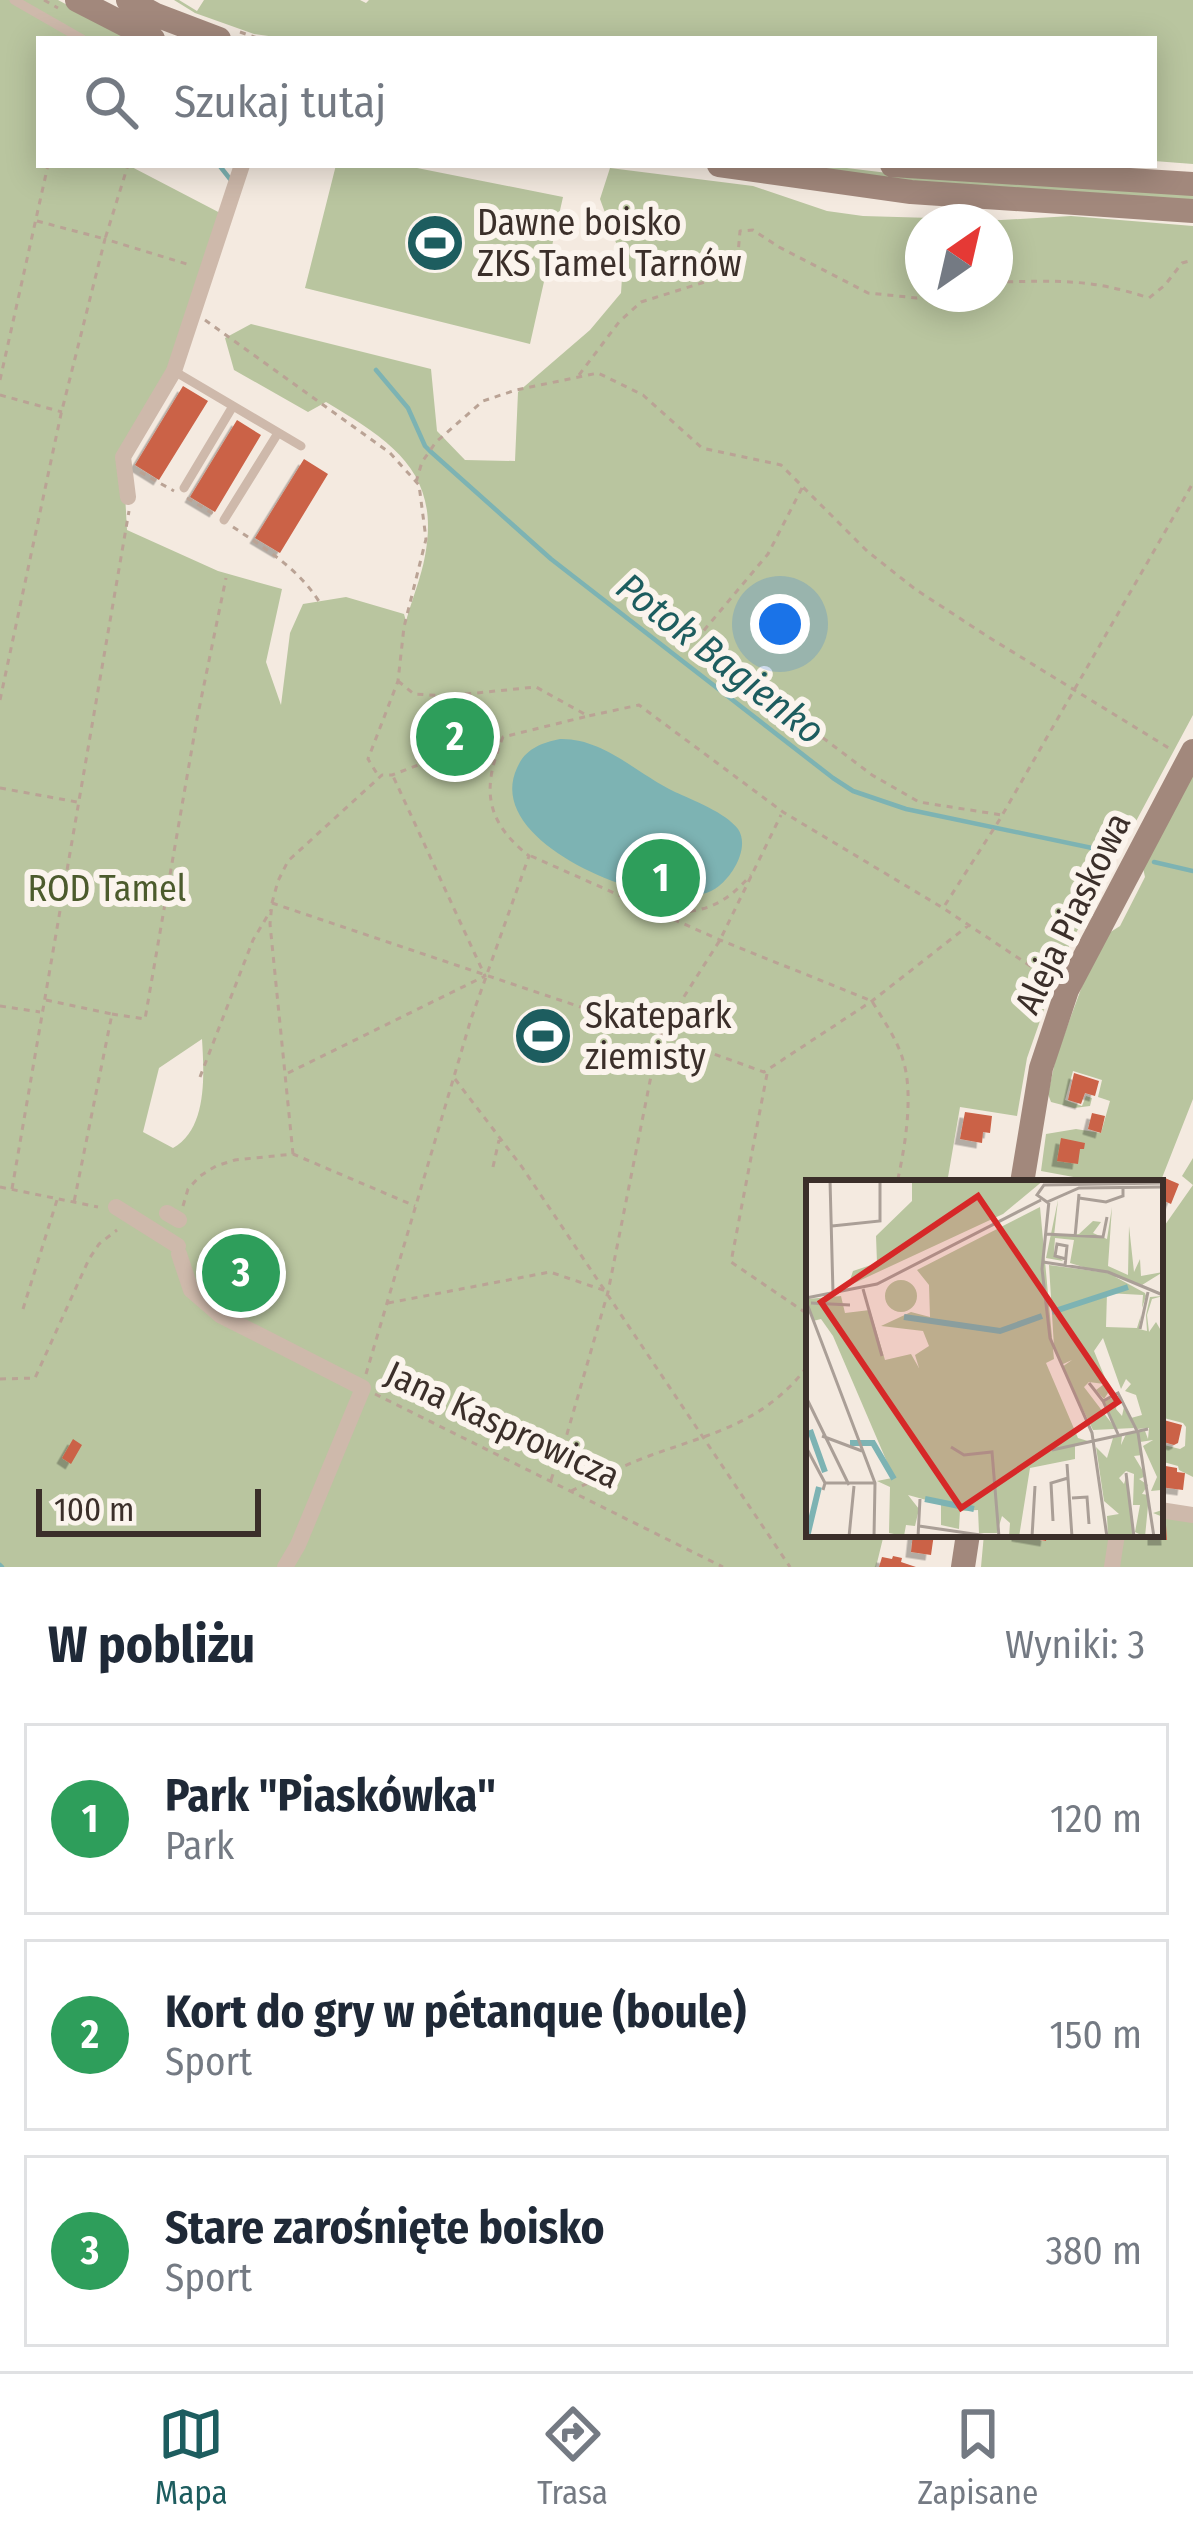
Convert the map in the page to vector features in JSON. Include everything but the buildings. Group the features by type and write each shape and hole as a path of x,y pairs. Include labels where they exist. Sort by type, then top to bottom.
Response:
{"main road":[{"path":"76,0 147,36"},
{"path":"128,0 211,36"},
{"path":"739,168 910,192 1193,211"},
{"path":"940,168 1193,184"},
{"name":"Aleja Piaskowa","path":"1022,1180 1040,1068 1067,990 1186,753"},
{"path":"963,1567 968,1537"}],"street":[{"path":"128,497 123,457 174,371 194,312 200,268 241,168"},
{"path":"112,1208 179,1250 190,1290 220,1315 363,1388"},
{"name":"Jana Kasprowicza","path":"285,1567 363,1388"},
{"path":"1163,1510 1193,1514"},
{"path":"1112,1567 1117,1537"}],"lane":[{"path":"14,0 77,36"},
{"path":"174,371 301,446"},
{"path":"184,488 233,406"},
{"path":"224,520 278,433"},
{"path":"173,1216 179,1250"}],"path":[{"path":"0,380 47,168"},
{"path":"0,700 62,412 127,168"},
{"path":"35,220 200,268"},
{"path":"577,377 641,302 724,276 738,254 740,231 753,230 868,293 905,297"},
{"path":"1013,281 1060,279 1110,285 1149,298 1182,262 1193,260"},
{"path":"194,312 390,453 416,482"},
{"path":"379,777 368,759 398,681 402,639 426,539 416,482 422,462 436,442 483,401 598,373 644,395 701,448 781,465 867,551 916,589 1073,691 1186,753"},
{"path":"0,395 62,412"},
{"path":"130,466 282,558 320,603"},
{"path":"943,908 1001,817 1193,483"},
{"path":"803,486 769,554 694,641 872,776 919,802 1001,817"},
{"path":"12,1189 127,531 128,497"},
{"path":"44,1000 145,1018 226,578"},
{"path":"398,681 414,694 446,696 536,687 588,716"},
{"path":"293,1154 269,924 278,881 288,861 379,777 468,746 588,716 639,706 783,812 943,908 1067,990"},
{"path":"503,737 490,767 490,806 511,841 529,856 872,1001 903,1060 908,1086 898,1180"},
{"path":"392,775 485,976"},
{"path":"0,788 79,802"},
{"path":"550,1481 608,1292 659,1036 721,940 783,812"},
{"path":"363,1388 453,1077 529,856"},
{"path":"664,915 703,911 732,896 755,871"},
{"path":"272,906 764,1072 872,1001 969,925"},
{"path":"200,1077 238,977 272,906"},
{"path":"286,1074 485,976"},
{"path":"0,1006 42,1012"},
{"path":"74,1202 112,1014"},
{"path":"767,1070 731,1262 806,1313"},
{"path":"453,1077 608,1292 790,1567"},
{"path":"493,1167 500,1138"},
{"path":"173,1216 188,1189 216,1166 293,1154 415,1206"},
{"path":"0,1187 112,1208"},
{"path":"23,1309 58,1198"},
{"path":"0,1379 35,1378 89,1259 120,1228"},
{"path":"386,1303 550,1272 608,1292"},
{"path":"569,1491 637,1460 737,1425 776,1400 806,1367"},
{"name":"Jana Kasprowicza","path":"363,1388 723,1567"}],"green space":[{"name":"ROD Tamel","path":"0,0 58,0 124,35 36,36 36,168 134,168 224,215 176,371 123,457 127,530 218,571 282,589 266,662 281,705 290,633 303,604 346,597 404,614 406,621 428,527 418,481 390,446 326,402 308,412 234,370 225,338 251,324 431,369 437,431 465,460 515,461 518,392 590,330 621,293 623,262 600,199 610,168 753,186 827,211 905,217 905,312 1013,312 1013,219 1071,216 1193,226 1193,715 1061,961 1027,1058 1017,1116 960,1107 948,1180 806,1180 806,1537 883,1537 876,1567 0,1567","holes":["202,1039 201,1099 193,1128 173,1148 143,1132 159,1068"]},
{"path":"174,0 197,11 204,0 1193,0 1193,164 1157,161 1157,36 268,36 195,13"},
{"name":"Dawne boisko ZKS Tamel Tarnów","path":"335,168 417,168 563,197 530,344 305,288"},
{"path":"795,168 1193,195 1193,203 980,189"},
{"path":"1193,774 1193,1099 1161,1180 1090,1180 1041,1171 1046,1134 1076,1129 1101,1133 1110,1101 1098,1097 1102,1080 1073,1071 1065,1100 1082,1106 1086,1096 1092,1098 1090,1106 1074,1108 1051,1102 1048,1094 1056,1057 1085,978 1109,933 1120,926 1145,877 1143,868"},
{"path":"1193,1158 1193,1185 1182,1176"},
{"path":"1193,1185 1193,1477 1163,1462 1163,1445 1185,1446 1186,1427 1163,1418 1163,1228"},
{"path":"1163,1516 1193,1520 1193,1567 1117,1567 1122,1537 1163,1537"},
{"path":"984,1537 1045,1541 1046,1537 1110,1537 1105,1567 981,1567"}],"water":[{"path":"560,739 606,751 733,823 742,844 730,875 703,894 660,894 599,876 541,840 522,818 513,794 517,768 534,748"}],"waterway":[{"name":"Potok Bagienko","path":"221,168 230,179"},
{"name":"Potok Bagienko","path":"376,370 408,408 430,451 551,559 833,778 853,791 906,809 1116,853"},
{"name":"Potok Bagienko","path":"1154,862 1193,871"}],"place":[{"name":"Dawne boisko ZKS Tamel Tarnów","path":"435,243"},
{"name":"Kort do gry w pétanque (boule)","path":"455,737"},
{"name":"Park \"Piaskówka\"","path":"661,878"},
{"name":"Skatepark ziemisty","path":"543,1036"},
{"name":"Stare zarośnięte boisko","path":"241,1273"}]}
